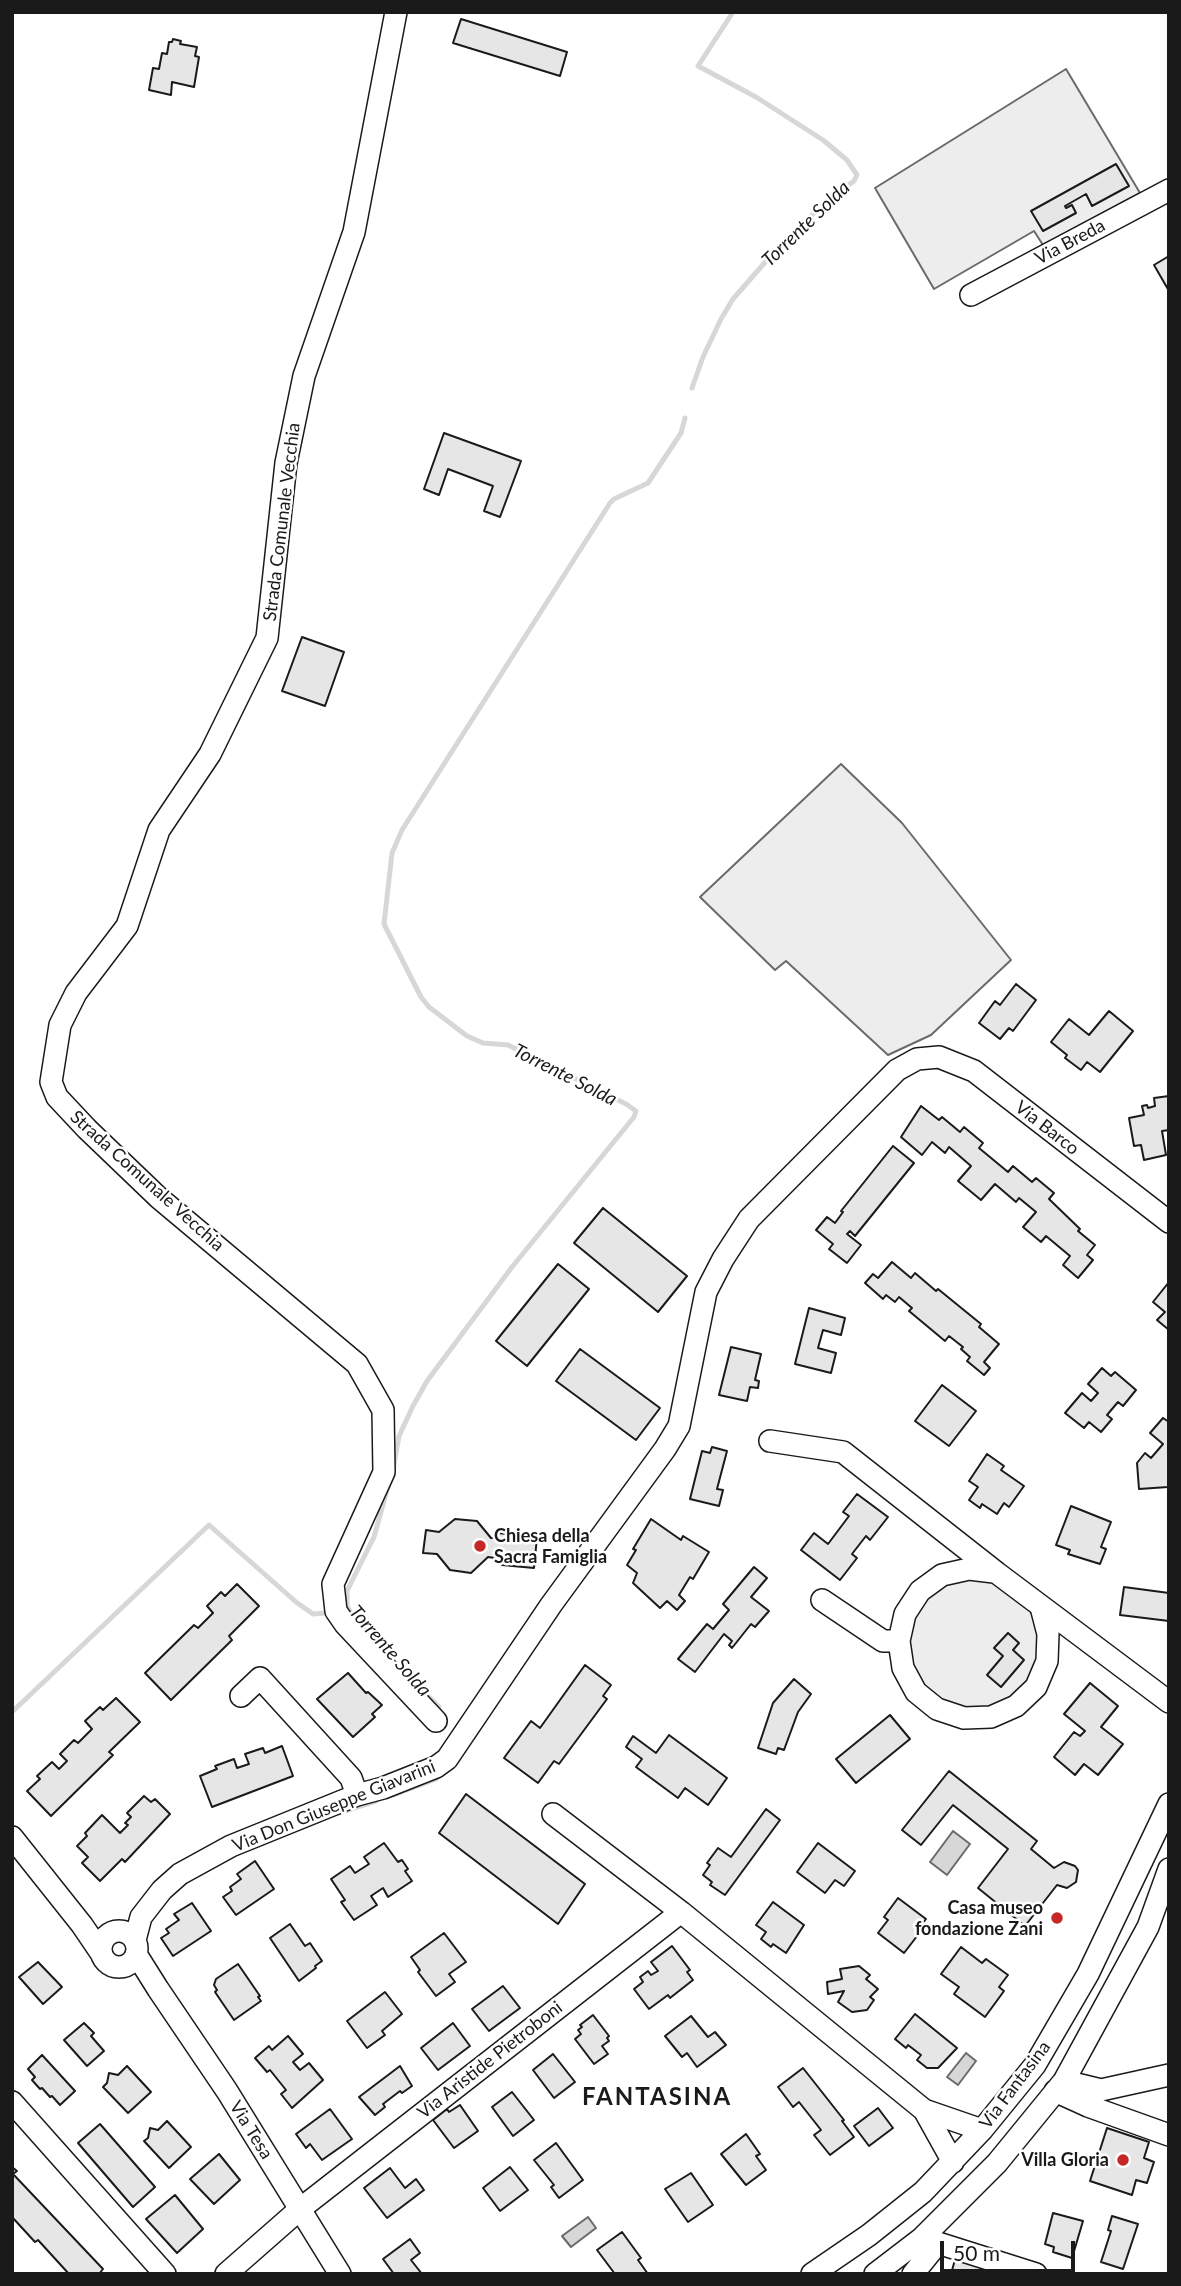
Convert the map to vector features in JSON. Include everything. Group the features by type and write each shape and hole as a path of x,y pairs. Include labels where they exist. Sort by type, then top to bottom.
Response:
{"street":[{"name":"Strada Comunale Vecchia","path":"396,12 354,232 304,376 291,438 267,638 210,754 159,830 127,926 76,993 60,1025 51,1082 57,1097 159,1198 358,1364 383,1410 384,1472 333,1584 336,1611 436,1721"},
{"name":"Via Breda","path":"971,295 1169,190"},
{"name":"Via Barco","path":"917,1059 940,1057 974,1071 1169,1222"},
{"name":"Via Don Giuseppe Giavarini","path":"120,1946 162,1890 180,1874 231,1846 357,1795 436,1768 447,1759 551,1605 679,1426 706,1292 723,1259 749,1219 897,1070 917,1059"},
{"path":"770,1441 843,1452 996,1573 1169,1702"},
{"path":"996,1573 969,1569 942,1575 920,1591 905,1614 899,1641 903,1668 916,1692 937,1709 964,1718 991,1717 1016,1706 1036,1687 1047,1661 1048,1634 1041,1606"},
{"path":"822,1600 883,1641 899,1641"},
{"path":"241,1696 260,1678 351,1778 357,1795"},
{"name":"Via Fantasina","path":"812,2274 869,2235 923,2192 982,2130 1035,2065 1081,1985 1169,1804"},
{"path":"553,1814 681,1912 924,2110 982,2130"},
{"name":"Via Tesa","path":"12,1837 82,1925 120,1946 158,1989 220,2080 340,2274"},
{"name":"Via Fantasina","path":"930,2241 1060,2086 1148,1927 1169,1869"},
{"name":"Via Fantasina","path":"1148,1927 1169,1901"},
{"name":"Via Aristide Pietroboni","path":"226,2274 300,2209 681,1912"},
{"path":"1060,2086 1101,2090 1169,2075"},
{"path":"1060,2086 1088,2106 1169,2135"},
{"path":"12,2102 165,2274"},
{"path":"924,2110 953,2162"},
{"path":"875,2274 930,2241 1036,2274"},
{"path":"914,2274 930,2241"}],"shaded area":[{"path":"1066,69 1140,193 1043,245 1034,231 934,289 875,188"},
{"path":"841,764 902,823 1011,960 931,1035 888,1055 786,961 775,970 700,897"},
{"path":"974,1579 999,1584 1020,1598 1034,1619 1039,1644 1034,1669 1020,1690 999,1704 974,1709 949,1704 928,1690 914,1669 909,1644 914,1619 928,1598 949,1584"},
{"path":"953,1831 970,1844 947,1875 930,1862"},
{"path":"966,2053 976,2061 958,2085 947,2077"},
{"path":"588,2217 596,2228 571,2247 562,2236"}],"building":[{"path":"461,19 567,52 560,76 453,43"},
{"path":"173,39 181,41 180,44 197,47 195,56 199,57 194,87 172,82 171,95 149,90 153,68 159,69 162,53 167,54 169,42"},
{"path":"1116,164 1129,186 1092,206 1086,194 1065,206 1066,208 1072,205 1076,213 1043,231 1031,211"},
{"path":"1169,256 1169,291 1154,265"},
{"path":"444,433 521,461 500,517 484,511 493,486 448,469 439,495 424,489"},
{"path":"302,637 344,652 325,706 282,691"},
{"path":"1016,984 1036,1000 1013,1031 1009,1028 1000,1039 979,1023 995,1001 1000,1005"},
{"path":"1109,1011 1133,1031 1100,1072 1087,1062 1081,1070 1065,1058 1067,1055 1051,1042 1069,1019 1089,1035"},
{"path":"1169,1096 1169,1130 1162,1131 1166,1155 1144,1160 1141,1145 1134,1146 1129,1118 1144,1115 1142,1106 1155,1106 1154,1098"},
{"path":"921,1106 939,1120 942,1117 960,1132 964,1127 983,1143 979,1148 1008,1172 1013,1166 1032,1182 1036,1178 1054,1193 1049,1199 1080,1229 1078,1231 1095,1245 1087,1255 1093,1260 1078,1278 1063,1265 1070,1256 1046,1236 1041,1242 1023,1227 1036,1212 1019,1198 1016,1202 995,1184 981,1200 958,1181 971,1166 949,1147 945,1153 932,1142 922,1155 901,1137"},
{"path":"893,1146 914,1163 855,1236 850,1231 847,1234 861,1245 847,1263 829,1249 833,1244 816,1230 827,1217 835,1223 843,1212 841,1211"},
{"path":"603,1208 687,1276 658,1312 574,1243"},
{"path":"892,1262 911,1278 915,1273 936,1291 938,1289 981,1324 979,1327 999,1344 984,1362 990,1368 984,1375 967,1361 970,1357 961,1349 963,1347 949,1336 945,1341 909,1311 912,1308 899,1297 895,1302 886,1295 883,1299 865,1283 873,1274 878,1278"},
{"path":"558,1264 589,1289 527,1366 496,1341"},
{"path":"1169,1282 1169,1330 1157,1320 1165,1312 1153,1302"},
{"path":"809,1308 845,1318 841,1335 823,1330 818,1348 836,1353 831,1373 795,1364"},
{"path":"731,1347 761,1354 755,1380 759,1381 758,1388 750,1387 747,1401 719,1395"},
{"path":"580,1349 660,1408 636,1440 556,1381"},
{"path":"1102,1368 1111,1376 1115,1372 1136,1390 1123,1406 1118,1402 1107,1415 1112,1419 1101,1432 1089,1422 1084,1428 1065,1413 1082,1393 1091,1401 1098,1393 1088,1384"},
{"path":"942,1385 976,1411 949,1446 915,1421"},
{"path":"1163,1418 1169,1422 1168,1487 1139,1489 1137,1463 1145,1453 1151,1458 1163,1444 1150,1433"},
{"path":"712,1447 727,1451 717,1489 723,1490 719,1506 690,1499 702,1451 710,1453"},
{"path":"987,1454 1004,1466 1001,1470 1024,1486 1009,1507 1004,1503 997,1514 982,1504 980,1508 969,1500 978,1487 969,1481"},
{"path":"857,1494 888,1517 870,1540 866,1536 852,1554 857,1558 840,1580 801,1550 814,1533 828,1544 849,1516 843,1512"},
{"path":"1071,1506 1111,1522 1101,1547 1106,1549 1100,1564 1068,1554 1070,1550 1056,1545"},
{"name":"Chiesa della Sacra Famiglia","path":"455,1519 477,1521 491,1538 498,1538 498,1533 537,1537 534,1568 502,1565 502,1559 488,1557 471,1573 450,1570 437,1554 423,1553 426,1530 439,1532"},
{"path":"651,1519 681,1540 683,1536 709,1552 693,1579 690,1577 679,1595 685,1601 677,1610 667,1601 660,1608 633,1583 637,1573 627,1565"},
{"path":"754,1567 767,1578 751,1597 769,1611 755,1627 751,1624 732,1648 729,1645 732,1641 724,1634 695,1672 678,1659 707,1624 713,1629 729,1610 723,1604"},
{"path":"237,1584 259,1606 229,1636 232,1640 171,1700 145,1673 194,1625 198,1628 213,1613 207,1606 221,1592 225,1596"},
{"path":"1124,1587 1169,1593 1169,1621 1120,1615"},
{"path":"1008,1633 1019,1643 1013,1650 1024,1660 1001,1687 987,1675 1003,1656 994,1648"},
{"path":"585,1665 611,1685 603,1696 607,1699 559,1764 554,1761 538,1783 504,1758 531,1721 540,1728"},
{"path":"348,1673 366,1693 382,1705 372,1714 375,1717 353,1737 317,1699"},
{"path":"794,1679 811,1694 798,1712 784,1750 778,1748 776,1754 758,1748 773,1703"},
{"path":"1090,1683 1118,1706 1101,1727 1123,1744 1098,1775 1084,1764 1075,1775 1054,1757 1074,1732 1080,1736 1085,1731 1064,1714"},
{"path":"116,1698 140,1722 109,1752 113,1755 51,1816 27,1791 40,1779 37,1776 52,1762 59,1769 67,1761 60,1754 74,1740 78,1743 92,1729 85,1721 100,1707 103,1710"},
{"path":"890,1715 910,1739 856,1783 836,1759"},
{"path":"669,1735 727,1778 708,1805 685,1788 678,1798 636,1767 642,1759 626,1747 633,1736 656,1753"},
{"path":"282,1746 293,1776 212,1807 200,1776 217,1769 215,1766 234,1759 237,1768 249,1764 245,1754 263,1748 265,1753"},
{"path":"949,1771 1037,1841 1031,1849 1054,1868 1064,1862 1078,1870 1076,1882 1067,1888 1057,1885 1025,1926 978,1888 1008,1849 953,1805 921,1845 902,1830"},
{"path":"466,1794 585,1884 558,1924 439,1833"},
{"path":"144,1796 151,1802 155,1799 170,1814 125,1862 122,1859 100,1881 82,1863 88,1857 77,1846 102,1815 120,1833 131,1817 127,1813"},
{"path":"766,1809 780,1820 725,1895 710,1885 712,1882 703,1875 710,1865 707,1863 718,1848 731,1857"},
{"path":"384,1843 398,1862 402,1860 412,1881 388,1897 383,1888 371,1896 377,1905 354,1920 341,1902 345,1900 331,1879 350,1866 355,1873 369,1864 364,1857"},
{"path":"818,1843 855,1871 844,1886 835,1880 825,1893 797,1872"},
{"path":"255,1861 274,1889 236,1915 223,1897 232,1891 230,1887 241,1879 237,1874"},
{"path":"898,1898 926,1919 918,1929 921,1931 904,1953 878,1933 888,1920 884,1917"},
{"path":"773,1902 804,1925 786,1953 761,1939 766,1932 756,1925"},
{"path":"192,1903 211,1931 173,1956 161,1938 169,1933 166,1929 179,1920 174,1914"},
{"path":"290,1924 305,1946 310,1943 322,1961 299,1981 270,1938"},
{"path":"444,1933 466,1962 449,1974 455,1982 436,1996 418,1972 420,1970 411,1957"},
{"path":"672,1946 690,1970 687,1972 693,1980 670,1998 668,1995 649,2009 634,1989 643,1982 640,1977 648,1971 651,1975 658,1971 651,1962"},
{"path":"961,1947 982,1963 986,1959 1008,1975 999,1987 1004,1991 985,2017 954,1994 959,1987 941,1974"},
{"path":"38,1962 62,1987 43,2004 19,1977"},
{"path":"238,1964 261,2001 234,2020 215,1992 217,1990 214,1985 216,1979"},
{"path":"859,1966 870,1975 866,1979 878,1989 870,1997 874,2000 867,2010 852,2012 838,2002 844,1991 828,1994 827,1982 842,1979 840,1969"},
{"path":"503,1986 520,2008 489,2031 472,2009"},
{"path":"385,1992 402,2014 382,2031 385,2035 367,2048 347,2021"},
{"path":"915,2014 957,2048 938,2068 927,2068 917,2060 921,2055 895,2039"},
{"path":"593,2015 609,2036 609,2041 602,2046 608,2054 594,2064 575,2039 581,2034 578,2030 582,2027 580,2025"},
{"path":"691,2016 708,2037 715,2032 726,2045 697,2067 687,2053 682,2057 665,2036"},
{"path":"84,2023 94,2033 91,2036 104,2051 87,2066 64,2040"},
{"path":"453,2023 470,2046 438,2070 421,2048"},
{"path":"288,2036 303,2054 293,2062 300,2070 309,2063 323,2080 292,2108 281,2094 286,2090 270,2070 267,2072 255,2058 269,2046 272,2050"},
{"path":"553,2054 575,2082 554,2098 533,2070"},
{"path":"42,2055 75,2091 60,2105 32,2080 35,2077 28,2069"},
{"path":"127,2066 151,2092 128,2113 103,2087 107,2083 109,2073 118,2075"},
{"path":"400,2066 412,2086 383,2104 385,2107 375,2115 359,2097"},
{"path":"803,2068 854,2137 830,2155 814,2135 821,2130 799,2102 793,2107 778,2087"},
{"path":"512,2092 534,2120 513,2136 492,2107"},
{"path":"460,2105 478,2131 454,2148 433,2120 447,2109 449,2112"},
{"path":"878,2108 893,2128 869,2146 854,2126"},
{"path":"330,2109 352,2139 322,2160 310,2144 306,2148 296,2134"},
{"path":"167,2121 191,2147 169,2168 144,2141 148,2138 150,2128 158,2130"},
{"path":"100,2124 155,2187 133,2207 78,2143"},
{"name":"Villa Gloria","path":"1107,2128 1149,2142 1144,2158 1154,2162 1147,2183 1136,2180 1132,2195 1090,2181"},
{"path":"746,2134 760,2154 756,2156 766,2170 746,2185 721,2154"},
{"path":"556,2143 583,2180 559,2198 551,2187 554,2185 534,2160"},
{"path":"219,2154 240,2180 214,2204 190,2179"},
{"path":"12,2167 17,2171 13,2174 103,2269 99,2274 69,2274 38,2240 35,2242 12,2217"},
{"path":"510,2167 528,2190 500,2211 483,2188"},
{"path":"390,2168 405,2188 416,2179 424,2190 387,2218 364,2188"},
{"path":"691,2173 713,2205 688,2222 665,2189"},
{"path":"175,2195 203,2229 177,2253 146,2219"},
{"path":"1053,2213 1083,2221 1072,2258 1053,2252 1054,2247 1045,2244"},
{"path":"1112,2216 1138,2224 1123,2269 1101,2262 1111,2231 1108,2230"},
{"path":"622,2232 641,2258 638,2260 648,2274 615,2274 597,2250"},
{"path":"410,2239 420,2253 411,2260 422,2274 394,2274 383,2259"},
{"path":"956,2256 986,2265 984,2274 951,2274"}],"waterway":[{"name":"Torrente Solda","path":"692,388 703,357 733,299 781,244 830,198 854,181 857,175 847,160 823,140 756,97 698,66 733,12"},
{"name":"Torrente Solda","path":"393,1469 399,1436 427,1381 512,1267 634,1117 636,1111 508,1045 483,1043 467,1036 429,1007 421,997 384,924 392,853 402,830 610,503 648,483 681,433 685,418"},
{"name":"Torrente Solda","path":"384,1651 353,1616 347,1606 347,1591 374,1537 389,1483"},
{"path":"12,1712 209,1525 296,1602 313,1614 326,1613"},
{"name":"Torrente Solda","path":"405,1673 439,1707"},
{"name":"Torrente Solda","path":"393,1795 436,1779"},
{"name":"Torrente Solda","path":"339,1813 376,1801"}],"place":[{"name":"Chiesa della Sacra Famiglia","path":"480,1546"},
{"name":"Casa museo fondazione Zani","path":"1057,1918"},
{"name":"Villa Gloria","path":"1123,2160"}],"district":[{"name":"FANTASINA","path":"657,2097"}]}
